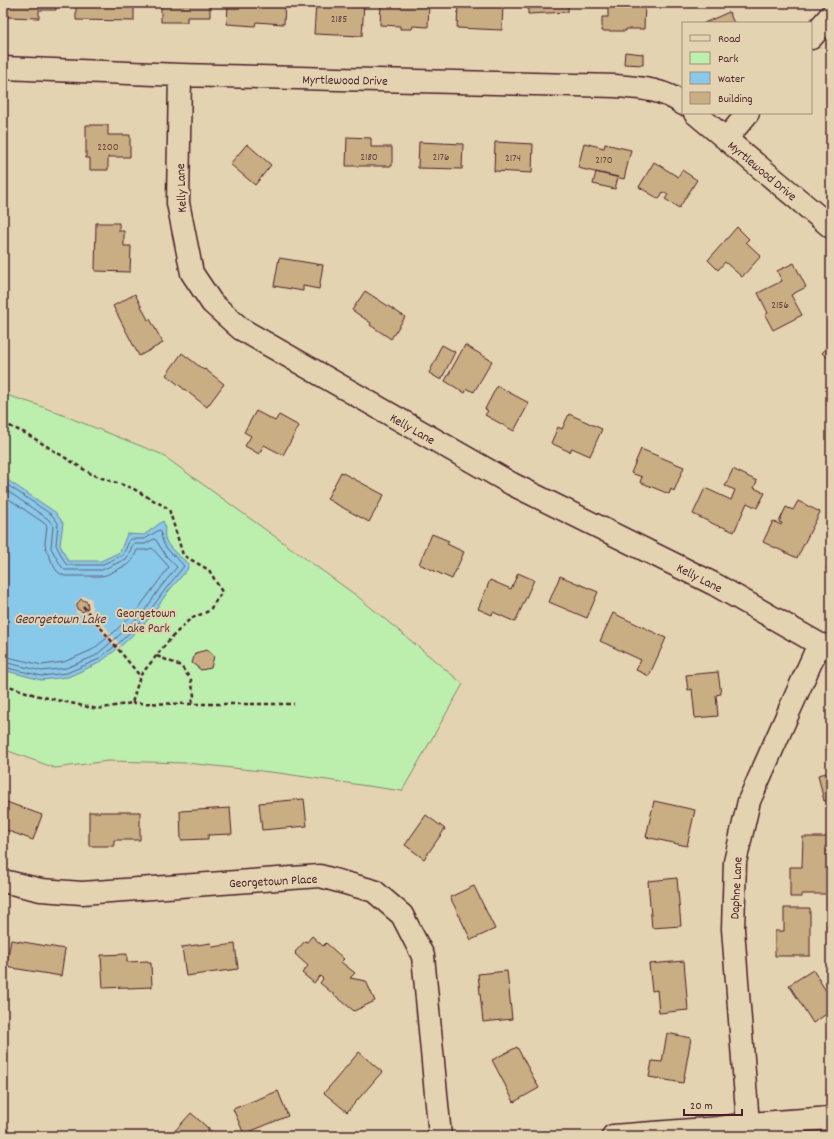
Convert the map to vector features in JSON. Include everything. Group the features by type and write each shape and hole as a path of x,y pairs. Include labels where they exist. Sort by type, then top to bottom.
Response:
{"street":[{"path":"812,37 831,15"},
{"name":"Myrtlewood Drive","path":"3,68 180,75 616,86 648,89 665,94 682,103"},
{"name":"Kelly Lane","path":"180,75 178,203 192,273 212,303 240,329 512,484 714,584 825,646"},
{"name":"Myrtlewood Drive","path":"696,114 831,227"},
{"path":"726,138 747,114"},
{"name":"Daphne Lane","path":"748,1124 733,929 735,862 749,801 825,646"},
{"name":"Georgetown Place","path":"3,881 41,890 82,893 320,876 374,891 402,915 423,956 440,1136"},
{"path":"613,1136 831,1118"}],"path":[{"path":"3,423 27,434 93,475 132,488 169,509 183,555 209,570 222,592 209,611 190,619 170,639 140,676 132,703"},
{"path":"83,606 140,676"},
{"path":"157,656 181,666 191,680 194,695 192,704"},
{"path":"3,684 35,695 97,709 132,703 294,704"}],"green space":[{"name":"Georgetown Lake Park","path":"3,394 35,404 161,454 357,596 463,684 402,791 279,773 187,763 108,761 55,768 3,749"}],"water":[{"name":"Georgetown Lake","path":"3,477 55,512 63,523 60,545 68,561 101,561 120,552 127,534 144,535 163,521 165,527 165,537 168,545 189,564 187,570 167,593 149,619 121,646 99,663 68,677 41,680 3,670"}],"pier":[{"path":"82,596 91,598 92,610 121,646 117,650 87,615 85,616 76,613 75,603"}],"building":[{"path":"7,3 56,3 56,10 39,10 39,18 7,17"},
{"path":"76,3 134,3 134,21 76,20"},
{"path":"161,3 210,3 210,17 187,17 187,22 161,22"},
{"path":"228,3 285,3 284,24 256,22 255,26 227,24"},
{"path":"316,3 364,3 362,36 314,34"},
{"path":"381,3 429,3 428,27 413,26 412,29 400,29 400,26 380,25"},
{"path":"458,3 503,3 502,30 457,28"},
{"path":"528,3 568,3 568,12 528,14"},
{"path":"592,3 605,3 605,6 592,6"},
{"path":"608,3 645,3 644,29 602,31 602,17 608,17"},
{"path":"729,12 734,22 706,22"},
{"path":"625,52 643,54 643,65 624,64"},
{"path":"86,125 108,125 108,135 130,135 130,157 108,157 108,170 90,170 90,158 86,158"},
{"path":"831,132 831,156 827,133"},
{"path":"347,137 371,138 371,147 392,147 392,166 346,166"},
{"path":"419,142 463,144 462,169 418,168"},
{"path":"495,142 533,144 532,173 494,171"},
{"path":"584,143 604,148 605,144 631,150 624,179 578,168"},
{"path":"247,144 271,165 255,185 230,164"},
{"path":"654,162 678,177 682,170 697,180 679,208 665,199 668,195 663,192 659,199 639,187"},
{"path":"596,172 618,177 615,189 593,184"},
{"path":"96,223 119,223 119,231 124,231 124,246 131,246 130,272 95,271"},
{"path":"737,227 749,239 746,242 761,256 742,277 725,262 718,270 708,260"},
{"path":"279,258 323,265 319,289 303,286 303,291 274,286"},
{"path":"794,263 806,287 791,295 802,315 773,330 765,315 768,313 758,293 782,281 777,271"},
{"path":"365,291 405,317 391,339 370,325 371,323 352,310"},
{"path":"135,294 148,320 150,319 163,343 139,356 113,306"},
{"path":"831,343 831,361 822,353"},
{"path":"442,345 455,352 441,380 429,373"},
{"path":"465,345 492,361 474,392 467,389 465,393 445,381"},
{"path":"182,353 224,384 207,407 166,375"},
{"path":"497,386 529,403 514,431 485,415 488,411 485,409"},
{"path":"256,411 275,421 279,415 299,426 283,455 264,445 259,454 245,446 251,436 244,432"},
{"path":"569,414 602,429 590,456 572,448 570,452 551,443 558,427 562,429"},
{"path":"641,449 684,467 674,491 671,489 669,494 640,482 642,477 631,473"},
{"path":"733,469 757,481 754,488 765,493 757,508 747,503 734,532 693,514 705,488 731,500 735,490 725,486"},
{"path":"341,472 384,495 369,522 327,499"},
{"path":"798,501 820,512 797,558 763,542 773,521 781,525 782,523 779,522 786,507 793,510"},
{"path":"432,534 449,541 447,544 464,552 452,579 419,564"},
{"path":"831,559 831,572 826,569"},
{"path":"518,573 534,580 515,622 493,612 492,615 478,609 490,580 511,589"},
{"path":"560,576 598,592 587,618 549,602"},
{"path":"81,599 87,602 88,608 83,612 77,609 77,604"},
{"path":"613,613 666,638 649,676 636,670 641,660 600,641"},
{"path":"207,650 214,656 211,668 201,670 192,663 195,653"},
{"path":"718,672 721,694 716,695 718,716 695,718 692,689 688,690 686,675"},
{"path":"831,772 831,799 824,801 818,775"},
{"path":"304,799 307,826 262,830 259,803"},
{"path":"4,801 42,815 33,840 3,829"},
{"path":"654,801 695,810 687,846 646,837"},
{"path":"230,808 232,834 208,835 208,839 181,840 180,811"},
{"path":"89,812 140,812 140,840 114,840 114,846 89,846"},
{"path":"426,815 445,829 424,859 405,845"},
{"path":"803,837 831,837 831,894 802,894 802,897 790,897 790,867 802,867"},
{"path":"677,878 681,926 652,928 648,881"},
{"path":"474,886 495,929 471,940 450,897"},
{"path":"784,908 810,908 810,956 775,956 775,931 784,931"},
{"path":"312,936 323,946 326,943 344,959 341,962 355,973 350,978 366,981 375,1001 354,1011 320,983 323,979 320,976 314,983 302,973 308,966 295,954 295,952"},
{"path":"11,940 65,949 61,976 6,967"},
{"path":"211,943 212,947 235,944 238,969 186,976 182,947"},
{"path":"127,954 127,962 148,961 148,963 151,963 152,987 103,988 101,955"},
{"path":"684,961 688,1010 659,1013 657,990 652,991 649,964"},
{"path":"813,970 831,999 831,1011 813,1023 789,985"},
{"path":"507,971 512,1019 483,1022 478,974"},
{"path":"667,1033 691,1038 683,1083 649,1077 652,1061 662,1062"},
{"path":"517,1047 539,1088 514,1102 492,1060"},
{"path":"359,1052 382,1072 347,1112 324,1093"},
{"path":"278,1091 288,1116 244,1134 233,1109"},
{"path":"191,1113 217,1136 176,1136 173,1133"}]}
